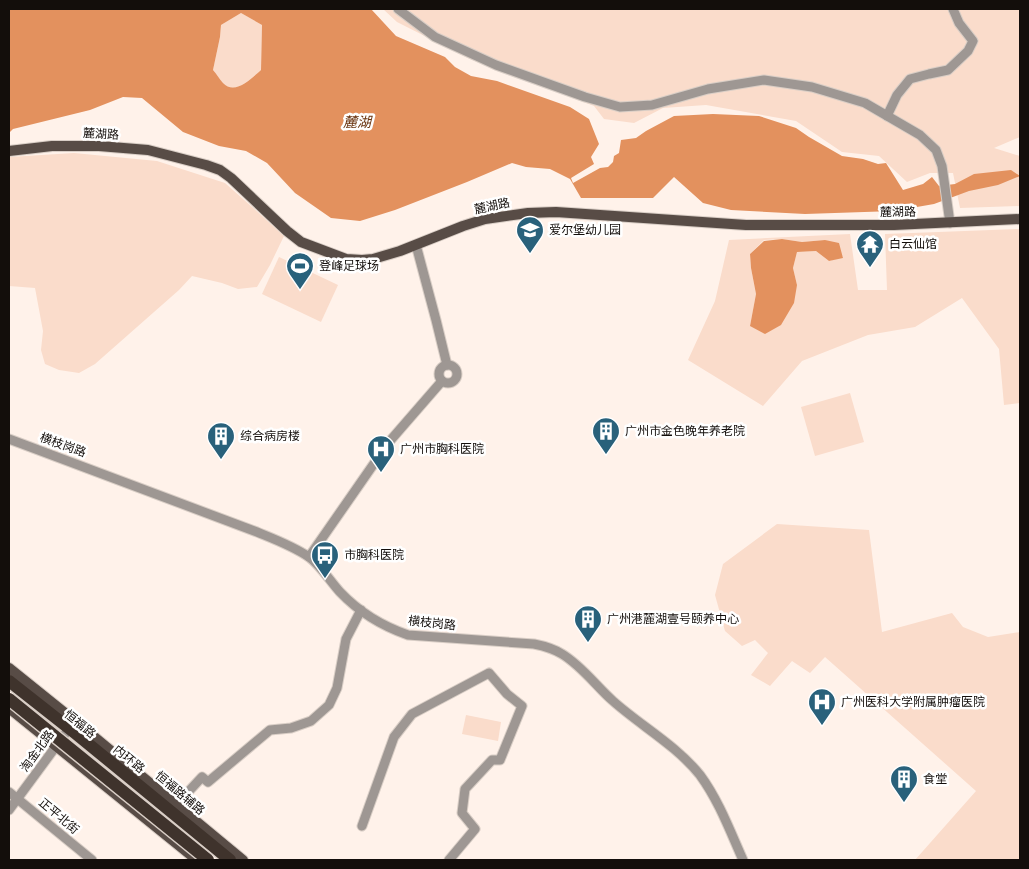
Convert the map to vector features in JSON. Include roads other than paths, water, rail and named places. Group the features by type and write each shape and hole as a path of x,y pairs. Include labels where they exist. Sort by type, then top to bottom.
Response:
{"highway":[{"name":"内环路","path":"9,682 75,733 229,860"},
{"path":"9,698 209,860"}],"main road":[{"name":"麓湖路","path":"9,151 52,146 99,146 148,150 206,165 220,170 231,178 301,242 346,259 373,259 400,251 484,219 537,212 746,225 894,224 1020,219"},
{"name":"恒福路辅路","path":"9,668 243,860"},
{"name":"恒福路","path":"9,682 62,738 209,860"},
{"name":"恒福路","path":"9,698 229,860"},
{"path":"9,708 62,738 198,860"}],"street":[{"path":"398,9 435,37 496,65 585,97 620,107 652,105 708,90 764,80 812,87 865,103 920,136 936,150 942,166 950,222"},
{"path":"886,116 897,95 910,79 948,70 968,51 973,41 959,23 953,9"},
{"path":"416,245 447,365"},
{"path":"447,365 457,370 456,379 448,384 442,381 439,376 440,370 447,365"},
{"path":"309,557 389,442 442,381"},
{"name":"横枝岗路","path":"9,439 291,547 309,557 350,602 381,624 395,631 408,635 534,644 562,653 574,662 613,701 665,741 698,774 710,790 743,860"},
{"path":"176,806 202,777 208,782 270,730 291,728 311,721 329,705 337,688 346,639 361,610"},
{"path":"362,826 394,737 412,714 489,673 507,694 522,706 500,760 492,760 465,789 462,813 475,829 449,860"},
{"name":"淘金北路","path":"9,810 62,738"},
{"name":"正平北街","path":"9,792 91,860"}],"water":[{"name":"麓湖","path":"9,9 371,9 396,36 445,57 455,67 471,76 497,81 570,107 589,119 599,144 591,157 594,164 571,178 573,183 600,168 608,167 613,162 614,156 619,153 621,140 636,138 674,116 713,114 759,116 796,128 842,156 863,159 878,164 886,163 903,190 923,184 932,177 939,186 955,184 974,174 1011,170 1020,176 998,185 969,191 934,204 894,211 805,214 731,210 703,203 674,177 653,198 581,198 570,179 550,169 526,167 512,163 395,210 360,221 331,218 295,193 267,163 246,151 219,146 183,132 142,98 123,97 90,110 13,129 9,133","holes":["241,13 262,25 261,70 238,87 228,87 213,70 221,25"]},
{"path":"782,239 802,242 825,240 839,243 843,258 829,261 816,251 797,252 793,268 797,285 794,303 781,325 765,334 750,326 756,294 750,254 764,241"}],"place":[{"name":"爱尔堡幼儿园","path":"530,254"},
{"name":"白云仙馆","path":"870,268"},
{"name":"登峰足球场","path":"300,290"},
{"name":"广州市金色晚年养老院","path":"606,455"},
{"name":"综合病房楼","path":"221,460"},
{"name":"广州市胸科医院","path":"381,473"},
{"name":"市胸科医院","path":"325,579"},
{"name":"广州港麓湖壹号颐养中心","path":"588,643"},
{"name":"广州医科大学附属肿瘤医院","path":"822,726"},
{"name":"食堂","path":"904,803"}]}
